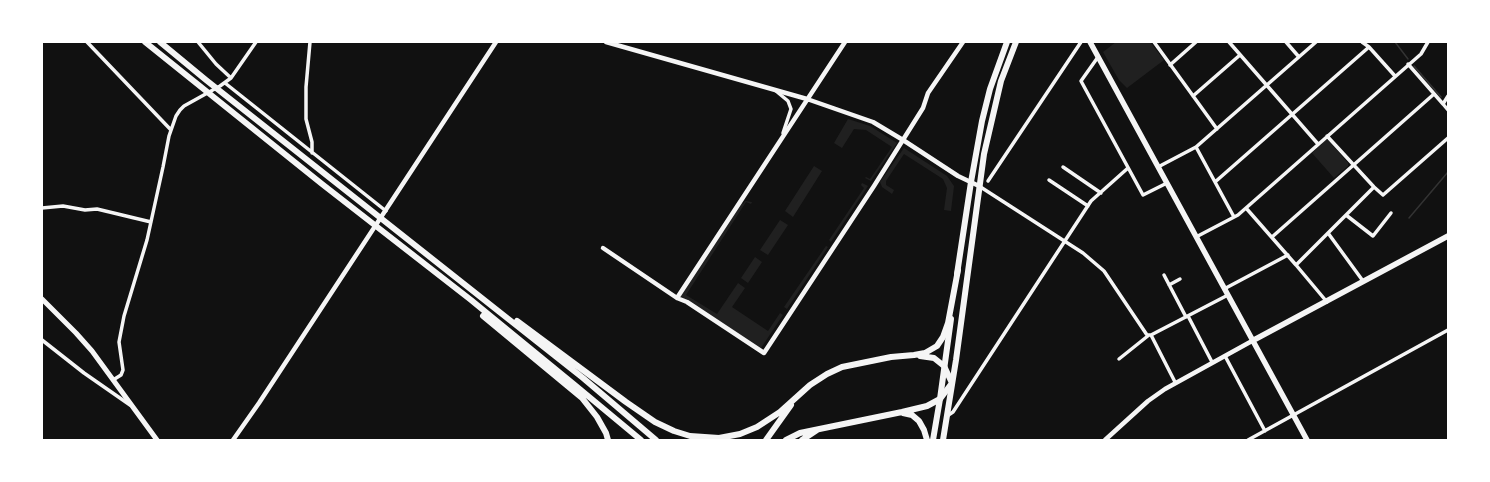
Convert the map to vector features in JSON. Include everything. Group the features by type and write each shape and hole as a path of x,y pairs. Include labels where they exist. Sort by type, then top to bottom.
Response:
{"highway":[{"path":"145,42 471,300 641,440"},
{"path":"160,42 583,378 656,440"},
{"path":"933,440 970,182 990,89 1007,42"},
{"path":"943,440 979,186 990,123 1001,81 1016,42"},
{"path":"914,356 932,350 937,346 943,337 948,323 958,270"},
{"path":"477,293 526,327 655,422 681,434 695,437 719,438 740,434 757,426 768,420 810,385 827,374 842,367 891,357 929,356 944,366 952,383"},
{"path":"471,300 480,313 582,398 600,421 608,440"},
{"path":"786,440 800,433 822,427 848,424 927,406 940,399 952,383"},
{"path":"766,440 797,397"},
{"path":"902,412 912,415 919,421 927,440"},
{"path":"802,440 822,427"}],"main road":[{"path":"1090,42 1307,440"},
{"path":"1252,341 1448,236"},
{"path":"42,299 76,333 157,440"}],"street":[{"path":"87,42 171,130"},
{"path":"198,42 216,64 231,78"},
{"path":"113,380 121,375 123,370 119,342 124,316 147,240 171,130 178,113 182,108 231,78 256,42"},
{"path":"310,42 306,87 306,119 312,142 312,153"},
{"path":"233,440 259,403 496,42"},
{"path":"606,42 807,99 873,122 958,176 979,186 1065,241 1083,253 1104,271 1146,333 1150,335 1175,382"},
{"path":"677,298 845,42"},
{"path":"603,248 677,298 687,302 764,353 874,186 923,108 928,92 963,42"},
{"path":"1154,42 1218,129"},
{"path":"1170,65 1196,42"},
{"path":"1229,42 1318,144"},
{"path":"1286,42 1299,57"},
{"path":"1158,168 1196,147 1316,42"},
{"path":"1362,42 1369,47 1395,76"},
{"path":"1196,237 1234,217 1246,208 1420,54 1428,42"},
{"path":"988,181 1078,43"},
{"path":"1215,182 1369,47"},
{"path":"1193,96 1240,55"},
{"path":"1098,57 1081,81 1128,168 1143,195 1167,183"},
{"path":"1408,64 1448,110"},
{"path":"225,83 386,210"},
{"path":"775,90 788,101 791,109 782,136"},
{"path":"1272,237 1434,94"},
{"path":"1443,104 1448,96"},
{"path":"1327,136 1383,195 1448,138"},
{"path":"1196,147 1234,217"},
{"path":"1063,167 1101,193"},
{"path":"946,416 953,412 1091,201 1128,168"},
{"path":"1049,180 1088,206"},
{"path":"1296,265 1374,187"},
{"path":"42,208 63,206 85,210 97,209 151,222"},
{"path":"1246,208 1327,302"},
{"path":"1346,215 1373,236 1391,213"},
{"path":"1328,233 1363,281"},
{"path":"1224,289 1288,255"},
{"path":"1164,275 1212,362"},
{"path":"1169,285 1180,279"},
{"path":"1119,359 1150,335 1228,295"},
{"path":"1248,440 1448,330"},
{"path":"42,340 84,373 131,405"},
{"path":"1105,440 1148,402 1175,382 1252,341"},
{"path":"1225,356 1265,431"}],"shaded area":[{"path":"1116,42 1150,42 1164,60 1127,88 1119,80 1103,52"},
{"path":"848,119 870,126 897,143 871,181 865,178 870,179 892,147 866,130 854,129 842,148 834,143"},
{"path":"1325,140 1328,140 1348,163 1348,166 1334,178 1312,153"},
{"path":"904,148 947,176 954,186 951,211 944,210 947,188 943,179 904,154 886,181 886,185 894,190 892,194 882,187 880,182"},
{"path":"814,166 822,171 793,217 785,211"},
{"path":"862,183 868,186 831,242 829,240 864,188 861,185"},
{"path":"745,201 752,202 751,204 746,202 686,295 717,314 738,283 745,288 732,307 768,331 780,313 783,315 761,348 680,296 741,202 743,204"},
{"path":"780,220 788,225 768,255 760,250"},
{"path":"826,246 828,247 787,309 784,307"},
{"path":"755,257 762,262 748,283 741,278"}],"waterway":[{"path":"1395,42 1408,59"},
{"path":"1414,66 1441,97"},
{"path":"1409,218 1448,172"}]}
